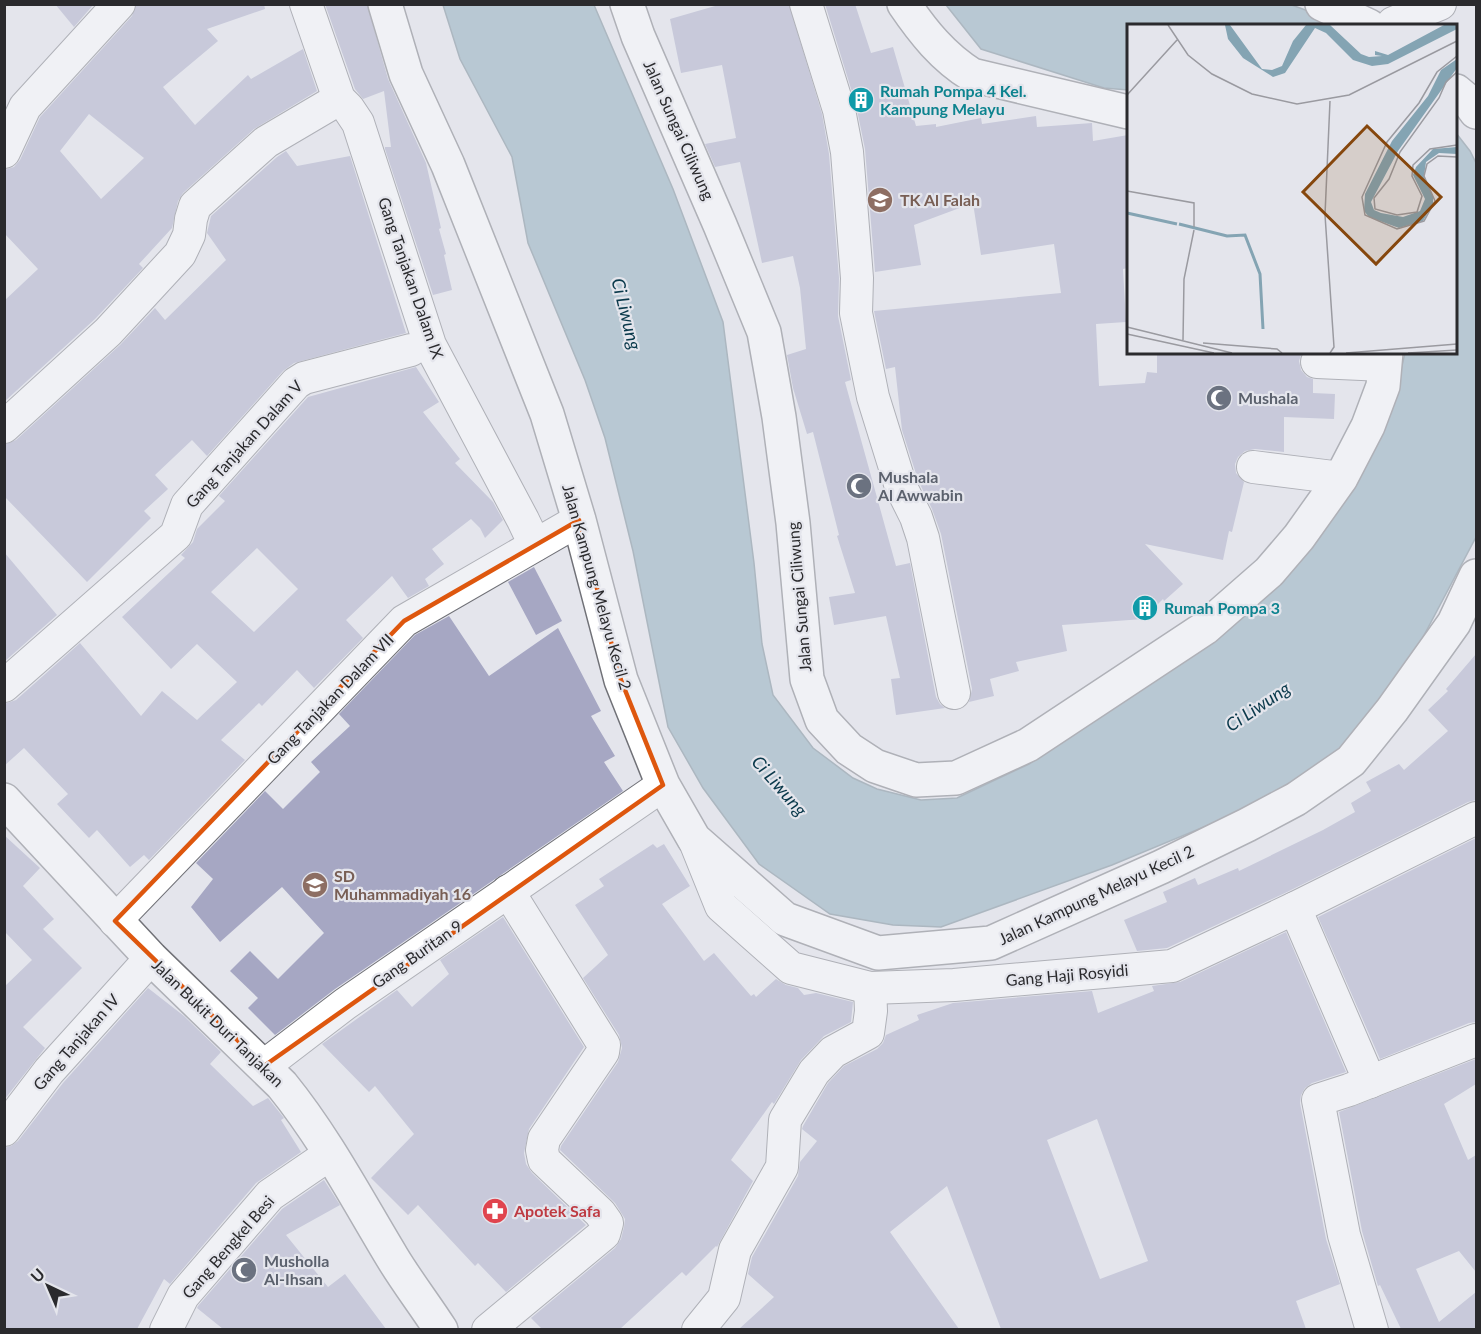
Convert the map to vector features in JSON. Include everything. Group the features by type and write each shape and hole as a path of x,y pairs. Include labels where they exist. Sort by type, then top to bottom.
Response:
{"street":[{"path":"4,152 25,107 119,4"},
{"name":"Gang Tanjakan Dalam IX","path":"306,4 339,99 358,123 430,345 535,545"},
{"name":"Jalan Kampung Melayu Kecil 2","path":"385,4 406,74 448,165 547,414 579,520 621,680 663,785 694,839 785,919 878,953 991,943 1161,867 1247,825 1296,798 1351,761 1392,710 1454,623 1476,576"},
{"name":"Jalan Sungai Ciliwung","path":"627,4 638,36 764,332 779,417 793,523 807,680 822,720 849,749 875,766 916,780 956,778 1028,746 1205,628 1269,572 1299,537 1341,478 1368,426 1383,386 1385,359"},
{"path":"806,4 839,110 847,152 858,278 856,313 873,397 901,487 916,517 923,538 954,693"},
{"path":"903,4 941,52 972,75 1127,112"},
{"path":"1322,4 1381,24 1440,4"},
{"path":"1457,93 1468,101 1476,112"},
{"path":"4,427 108,332 180,254 189,235 195,206 266,142 339,99"},
{"name":"Gang Tanjakan Dalam V","path":"4,686 176,535 187,505 296,383 304,378 411,350"},
{"path":"1317,362 1385,359"},
{"path":"1252,467 1341,478"},
{"name":"Gang Tanjakan Dalam VII","path":"116,921 404,621 579,520"},
{"name":"Gang Buritan 9","path":"264,1066 345,1004 663,785"},
{"name":"Jalan Bukit Duri Tanjakan","path":"4,800 151,958 264,1066 297,1104 394,1260 441,1329"},
{"name":"Gang Haji Rosyidi","path":"694,839 721,906 791,968 870,988 954,985 1173,966 1476,818"},
{"path":"488,1329 604,1234 607,1223 600,1213 544,1160 542,1150 544,1139 603,1052 604,1045 508,891"},
{"path":"1295,908 1370,1082"},
{"name":"Gang Tanjakan IV","path":"7,1120 151,958"},
{"path":"698,1329 724,1298 735,1250 782,1167 785,1120 814,1072 833,1052 868,1033 871,1011 870,988"},
{"path":"1372,1329 1344,1235 1318,1100 1476,1040"},
{"name":"Gang Bengkel Besi","path":"166,1329 183,1296 270,1196 330,1154"}],"highlighted area":[{"path":"579,520 621,680 663,785 264,1066 115,921 404,621"}],"water":[{"path":"1289,4 1339,24 1127,24 1127,90 1104,88 981,49 946,5"},
{"name":"Ci Liwung","path":"443,5 594,5 673,189 723,322 762,644 773,695 813,748 853,778 877,789 921,800 957,798 1029,764 1218,638 1283,582 1327,524 1393,404 1405,354 1457,354 1457,134 1476,163 1476,537 1395,690 1357,743 1293,790 1112,865 941,927 893,925 830,914 759,864 703,788 668,727 633,551 605,438 585,380 528,243 512,157 460,59"}],"building":[{"path":"55,4 94,4 74,27"},
{"path":"136,4 264,4 265,9 207,29 218,41 163,87 195,125 248,75 251,79 303,49 317,91 254,129 183,193 178,201 172,228 139,264 143,268 95,319 4,402 4,301 38,269 4,233 4,170 14,167 20,160 40,117 132,16","holes":["89,114 144,158 101,199 60,151"]},
{"path":"325,4 367,4 388,79 426,163 452,290 433,295 385,149 385,147 391,147 384,91 363,99 355,89"},
{"path":"722,4 789,4 822,114 829,154 839,278 838,316 851,380 845,382 896,566 910,563 936,697 945,708 896,715 891,679 900,678 886,616 834,625 829,597 855,593 837,536 839,535 813,432 807,434 793,388 787,355 806,349 800,288 793,256 762,263 740,162 715,167 705,144 736,138 722,65 681,73 670,19"},
{"path":"825,4 855,4 871,53 893,47 916,126 936,124 936,127 981,118 982,124 1036,116 1037,127 1092,123 1093,141 1127,135 1127,268 1123,269 1126,322 1096,324 1099,386 1145,383 1147,372 1157,373 1157,354 1301,354 1299,361 1301,370 1307,377 1313,379 1313,393 1335,394 1334,419 1284,417 1284,452 1255,449 1245,451 1238,457 1235,464 1236,473 1244,482 1223,560 1145,544 1183,584 1164,601 1163,599 1143,619 1062,625 1067,651 1016,662 1019,671 990,679 994,696 969,702 972,689 941,534 918,480 902,430 895,367 886,369 874,311 1061,293 1054,244 981,255 973,203 914,225 921,265 875,272 865,149 856,105"},
{"path":"286,151 297,166 350,156 406,333 294,363 283,371 207,456 192,440 155,475 168,489 144,511 151,518 87,582 4,496 4,445 16,440 120,345 155,308 165,320 226,260 207,233 211,216"},
{"path":"416,367 439,402 423,412 460,459 455,463 493,502 503,520 485,538 480,528 471,519 432,549 444,564 425,579 429,586 408,598 392,576 346,620 363,638 314,688 297,670 262,706 259,703 221,740 245,760 149,860 144,855 130,867 97,830 89,838 57,804 68,794 24,748 4,766 4,704 16,700 80,643 141,716 162,691 197,720 237,682 197,644 171,669 122,617 185,558 181,555 193,542 197,529 225,501 219,496 308,397","holes":["257,548 298,589 254,632 211,592"]},
{"path":"4,552 57,615 4,662"},
{"path":"534,567 562,621 536,635 508,582"},
{"path":"449,616 489,676 558,628 601,711 591,716 615,756 604,762 623,791 335,989 275,1035 248,1008 258,998 230,971 250,951 278,979 324,933 282,887 220,942 191,907 213,879 196,863 265,791 283,809 320,772 311,762 350,726 339,714 415,635"},
{"path":"1476,654 1476,800 1167,948 1137,951 1124,920 1167,902 1163,892 1195,878 1198,885 1238,868 1239,871 1323,830 1355,812 1351,803 1371,791 1366,782 1399,764 1404,770 1448,731 1428,710 1448,691 1446,689"},
{"path":"4,835 40,868 23,886 54,919 43,929 82,968 23,1027 45,1048 4,1100 4,987 32,960 4,931"},
{"path":"1476,838 1476,1022 1380,1059 1318,917"},
{"path":"653,844 657,848 664,844 690,886 662,904 704,961 714,953 751,996 754,994 756,997 776,979 798,988 804,995 816,993 853,1002 851,1022 824,1036 801,1060 774,1104 772,1102 731,1160 753,1181 717,1247 686,1276 682,1272 620,1329 542,1329 531,1318 615,1248 621,1239 625,1219 615,1203 560,1150 618,1062 622,1048 619,1035 583,978 608,955 575,905 604,886 599,879"},
{"path":"503,917 584,1047 529,1129 524,1153 526,1164 532,1173 586,1225 506,1292 478,1263 475,1266 418,1205 408,1215 371,1178 414,1134 375,1086 369,1092 322,1044 397,990 412,1007 449,974 440,960"},
{"path":"1286,932 1346,1072 1312,1083 1301,1095 1300,1103 1326,1239 1340,1284 1296,1301 1306,1329 1001,1329 947,1186 890,1232 959,1329 739,1329 774,1297 748,1274 752,1257 798,1176 800,1162 817,1141 802,1129 803,1126 828,1083 844,1066 877,1049 883,1043 886,1035 919,1020 917,1015 953,1003 1092,991 1098,1013 1154,991 1152,986 1180,982","holes":["1097,1119 1148,1261 1100,1279 1047,1140"]},
{"path":"148,988 184,1016 221,1052 210,1064 253,1106 268,1098 284,1118 281,1120 301,1152 256,1183 170,1284 164,1279 137,1329 4,1329 4,1148 18,1141 63,1083"},
{"path":"1476,1059 1476,1084 1444,1104 1468,1160 1476,1155 1476,1272 1459,1251 1416,1269 1439,1322 1476,1292 1476,1329 1401,1329 1380,1285 1378,1286 1362,1231 1339,1112"},
{"path":"324,1180 340,1205 286,1235 328,1287 345,1274 386,1329 223,1329 197,1308 282,1209"}],"place":[{"name":"Rumah Pompa 4 Kel. Kampung Melayu","path":"861,100"},
{"name":"TK Al Falah","path":"880,200"},
{"name":"Mushala","path":"1219,398"},
{"name":"Mushala Al Awwabin","path":"859,486"},
{"name":"Rumah Pompa 3","path":"1145,608"},
{"name":"SD Muhammadiyah 16","path":"315,885"},
{"name":"Apotek Safa","path":"495,1211"},
{"name":"Musholla Al-Ihsan","path":"244,1270"}]}
